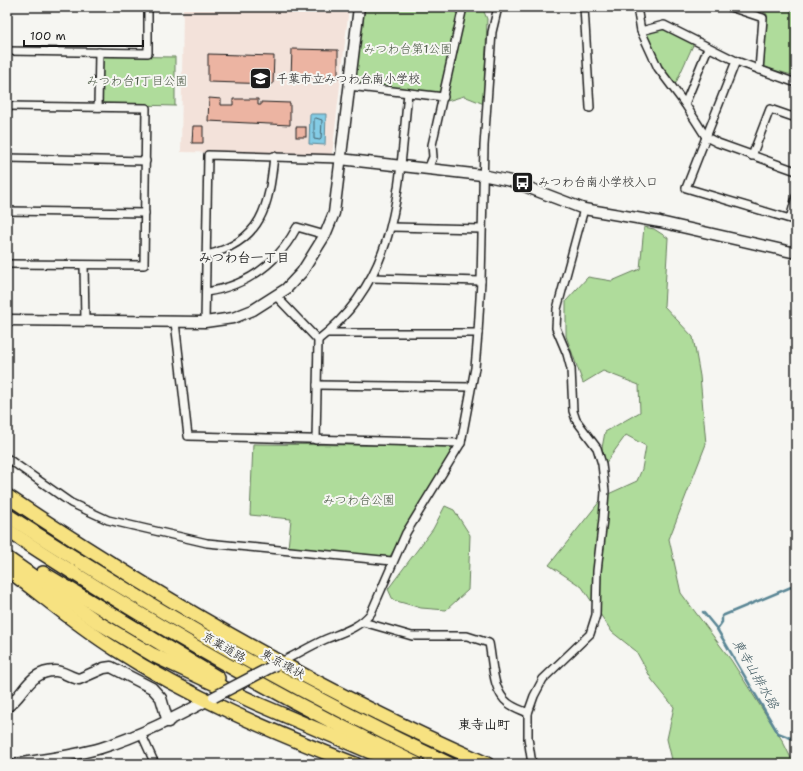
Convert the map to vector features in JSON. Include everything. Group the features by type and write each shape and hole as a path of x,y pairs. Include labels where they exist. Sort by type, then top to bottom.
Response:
{"highway":[{"name":"東京環状","path":"7,496 70,539 278,664 367,709 487,764"},
{"name":"京葉道路","path":"7,515 166,614 280,679 449,764"},
{"name":"京葉道路","path":"7,530 35,549 159,625 269,689 417,764"},
{"path":"7,549 62,585 192,662 258,704"},
{"path":"7,558 99,623 153,655 258,704 400,764"},
{"path":"7,570 114,648 157,674 301,744 355,764"}],"street":[{"path":"7,51 148,53 148,7"},
{"path":"7,320 205,322 233,318 252,310 286,289 302,272 325,235 334,213 359,7"},
{"path":"428,169 433,156 432,145 444,98 463,7"},
{"path":"17,764 102,748 168,722 278,664 363,622 378,600 392,561 406,533 461,443 478,333 481,281 482,176 492,32 498,7"},
{"path":"584,7 590,108"},
{"path":"637,7 641,31 658,68 685,104 706,137 796,172"},
{"path":"730,7 763,18 759,70"},
{"path":"641,31 664,25 736,61 796,83"},
{"path":"685,104 708,48"},
{"path":"98,107 99,52"},
{"path":"736,61 686,188 790,218 796,197"},
{"path":"349,86 444,98"},
{"path":"318,340 328,333 354,304 372,278 387,243 398,193 408,93"},
{"path":"7,106 146,108 144,265 7,264"},
{"path":"752,156 770,109 796,118"},
{"path":"205,322 208,155 340,159 482,176 522,184 584,209 660,222 796,253"},
{"path":"207,255 231,247 243,239 259,221 268,199 274,156"},
{"path":"7,158 146,161"},
{"path":"532,764 528,738 528,713 534,696 543,679 585,641 594,627 596,615 597,571 605,491 602,464 597,448 576,420 573,411 571,369 567,354 556,328 557,309 584,209"},
{"path":"7,211 145,213"},
{"path":"206,292 228,288 256,274 281,252 297,227 325,235"},
{"path":"391,227 482,229"},
{"path":"84,265 85,321"},
{"path":"372,278 481,281"},
{"path":"276,296 318,340 316,440"},
{"path":"175,322 188,436 461,443"},
{"path":"328,333 478,333"},
{"path":"317,385 471,386"},
{"path":"7,458 70,503 108,520 207,543 392,561"},
{"path":"363,622 412,636 467,636 489,643 501,696 508,703 528,713"},
{"path":"7,707 15,700 28,682 38,675 54,671 79,679 104,668 111,667 152,688 162,698 168,722"},
{"path":"141,733 155,764"}],"shaded area":[{"name":"千葉市立みつわ台南小学校","path":"183,7 349,7 332,155 181,152"}],"green space":[{"name":"みつわ台第1公園","path":"365,7 482,7 487,19 484,104 464,96 447,101 444,88 442,96 359,86 360,80 355,79"},
{"path":"754,7 796,7 796,76 762,67 767,14"},
{"path":"665,29 694,43 675,85 659,67 645,36 647,33"},
{"name":"みつわ台1丁目公園","path":"103,56 175,57 175,106 102,104 99,102 100,58"},
{"path":"644,227 654,229 668,238 664,306 693,337 700,376 706,444 669,539 681,593 731,660 782,740 794,764 673,764 667,739 674,707 652,680 636,651 612,632 582,587 549,565 604,496 637,481 642,469 646,446 626,435 605,464 602,448 605,432 640,412 639,385 603,371 583,383 566,336 566,301 588,277 612,281 640,269"},
{"name":"みつわ台公園","path":"253,444 455,446 389,558 288,548 291,519 250,515"},
{"path":"445,506 454,510 470,535 468,590 446,610 421,608 393,600 388,589 433,529"}],"water":[{"path":"310,114 326,114 325,145 309,144"}],"building":[{"path":"292,49 338,50 338,78 291,77"},
{"path":"208,54 274,56 273,84 208,82"},
{"path":"209,98 221,99 221,105 233,105 233,99 258,99 258,105 261,105 261,102 290,103 290,125 208,121"},
{"path":"193,126 203,126 203,143 192,143"},
{"path":"296,127 306,127 306,137 296,137"}],"waterway":[{"path":"717,629 722,622 722,616 796,585"},
{"name":"東寺山排水路","path":"703,612 717,629 778,733 796,740"}],"place":[{"name":"千葉市立みつわ台南小学校","path":"261,79"},
{"name":"みつわ台南小学校入口","path":"522,182"}],"district":[{"name":"みつわ台一丁目","path":"244,257"},
{"name":"東寺山町","path":"484,724"}]}
